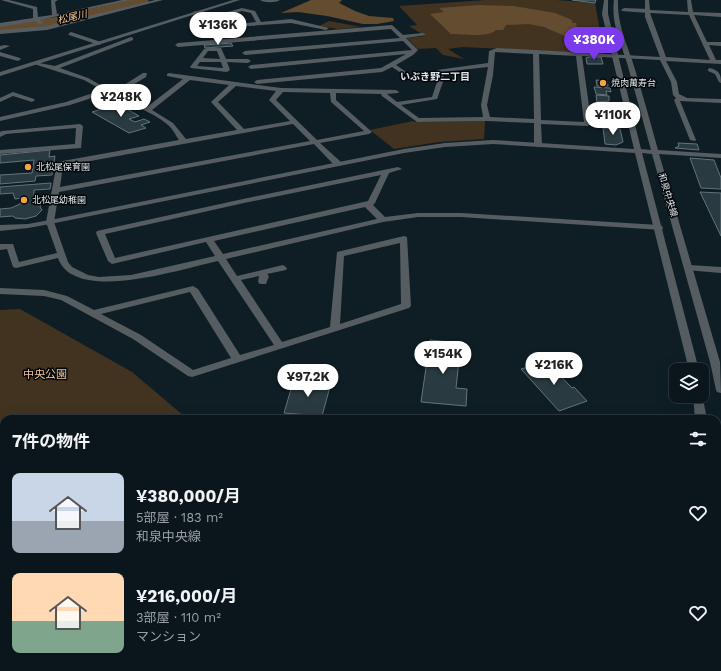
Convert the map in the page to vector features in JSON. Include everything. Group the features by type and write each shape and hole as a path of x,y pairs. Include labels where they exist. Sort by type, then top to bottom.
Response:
{"street":[{"path":"56,0 53,1 54,14 56,16"},
{"path":"0,26 37,20 129,0"},
{"path":"0,32 46,27 161,0"},
{"path":"0,74 238,0"},
{"path":"262,0 270,2 278,0"},
{"name":"和泉中央線","path":"606,0 605,14 614,56 692,363"},
{"name":"和泉中央線","path":"616,0 615,12 618,26 689,268 715,362 721,390"},
{"path":"647,0 648,17 664,59 663,60 669,75 674,82 676,95 680,98 721,101"},
{"path":"689,0 691,14 714,61"},
{"path":"2,4 14,2 35,8 37,20 46,27"},
{"path":"46,6 53,5"},
{"path":"212,18 242,9 253,12 259,24"},
{"path":"624,10 721,16"},
{"path":"195,13 231,26 291,21 340,31 355,50"},
{"path":"80,26 81,19"},
{"path":"231,26 245,53 253,74"},
{"path":"178,45 392,27 415,50 414,52"},
{"path":"65,36 79,32"},
{"path":"72,34 99,43"},
{"path":"242,131 214,102 234,84 253,74 403,38 423,35"},
{"path":"55,68 123,44 131,39"},
{"path":"704,43 721,44"},
{"path":"0,48 7,46"},
{"path":"219,48 223,60 227,70 193,67 206,50 219,48"},
{"path":"245,53 355,50 414,52"},
{"path":"486,119 484,105 492,51 497,50 721,62"},
{"path":"253,74 382,70 414,52"},
{"path":"536,52 538,145"},
{"path":"0,54 16,57"},
{"path":"383,91 384,95 417,120 486,119 588,124 583,89 584,83 579,54"},
{"path":"198,60 223,60 253,74 281,90 396,92"},
{"path":"36,63 86,79 148,110 171,124 184,142"},
{"path":"390,65 403,72"},
{"path":"396,104 435,98 441,79 439,71 490,65"},
{"path":"710,70 717,73 721,81"},
{"path":"169,75 234,84"},
{"path":"0,119 68,104 110,92 120,91 144,77"},
{"path":"148,110 189,77"},
{"path":"281,90 272,100 338,164"},
{"path":"56,190 369,132 333,101 333,91"},
{"path":"0,100 17,93 29,99 18,101"},
{"path":"680,98 677,100 693,140"},
{"path":"587,115 629,118"},
{"path":"60,164 294,122"},
{"path":"0,135 4,132 80,126 78,146 0,152"},
{"path":"0,228 28,226 50,222 338,164 444,145 493,142 721,156"},
{"path":"63,147 50,222 62,255 69,269 85,278 98,280 131,278 383,220 413,216 461,215 659,228"},
{"path":"386,172 371,203 112,261 100,233 243,201 398,169"},
{"path":"367,204 383,220"},
{"path":"0,291 44,293 64,298 138,337 192,374 406,306 404,239 340,254 334,328"},
{"path":"209,240 280,346"},
{"path":"0,247 10,246 16,264 62,255"},
{"path":"234,279 262,278 283,268"},
{"path":"689,268 721,270"},
{"path":"93,313 193,289 237,359"},
{"path":"699,403 700,415"}],"green space":[{"path":"486,0 556,0 595,3 604,54 462,47 448,49 464,59 443,55 436,48 418,49 407,38 425,36 409,26 417,25 399,6"},
{"path":"329,21 361,27 338,29 319,26"},
{"path":"413,121 485,121 484,139 439,142 394,149 370,130"},
{"name":"中央公園","path":"20,309 132,372 183,415 0,415 0,310"}],"shaded area":[{"path":"311,0 342,0 339,3 355,11 369,16 393,18 394,21 377,24 363,24 327,16 298,12 281,13"},
{"path":"479,5 514,6 555,13 572,20 572,23 576,23 578,34 574,34 574,40 544,27 529,24 506,25 503,30 496,30 481,35 451,34 430,14 444,12 439,8"}],"building":[{"path":"572,0 596,0 595,3"},
{"path":"231,43 233,46 205,48 204,45"},
{"path":"601,57 603,64 587,64 586,58"},
{"path":"596,80 607,81 608,86 597,86"},
{"path":"594,87 610,88 611,92 606,91 607,95 596,94"},
{"path":"596,95 609,96 609,101 597,102"},
{"path":"118,104 139,116 129,119 135,122 144,119 150,122 141,125 146,128 129,133 92,112"},
{"path":"601,104 614,105 615,111 600,112 599,106 601,107"},
{"path":"598,119 616,121 618,128 600,127"},
{"path":"603,128 620,129 623,142 616,145 605,144"},
{"path":"678,143 697,144 699,150 675,148 679,146"},
{"name":"北松尾保育園","path":"50,150 49,157 55,156 52,175 36,176 35,181 0,184 0,175 32,173 34,160 0,163 0,155"},
{"path":"690,158 714,160 721,178 721,189 701,188"},
{"path":"51,183 50,189 34,190 34,195 31,199 42,198 40,207 42,210 36,216 25,219 15,218 13,216 0,217 0,209 11,208 20,204 22,198 15,199 13,193 0,194 0,187"},
{"path":"700,192 721,193 721,236"},
{"path":"430,340 461,343 456,388 467,389 466,406 421,402"},
{"path":"547,362 587,401 559,411 521,369"},
{"path":"294,379 331,383 322,415 284,413"}],"waterway":[{"name":"松尾川","path":"0,29 56,21 143,0"}],"place":[{"name":"焼肉萬寿台","path":"603,83"},
{"name":"北松尾保育園","path":"28,167"},
{"name":"北松尾幼稚園","path":"24,200"}],"district":[{"name":"いぶき野二丁目","path":"435,76"}]}
